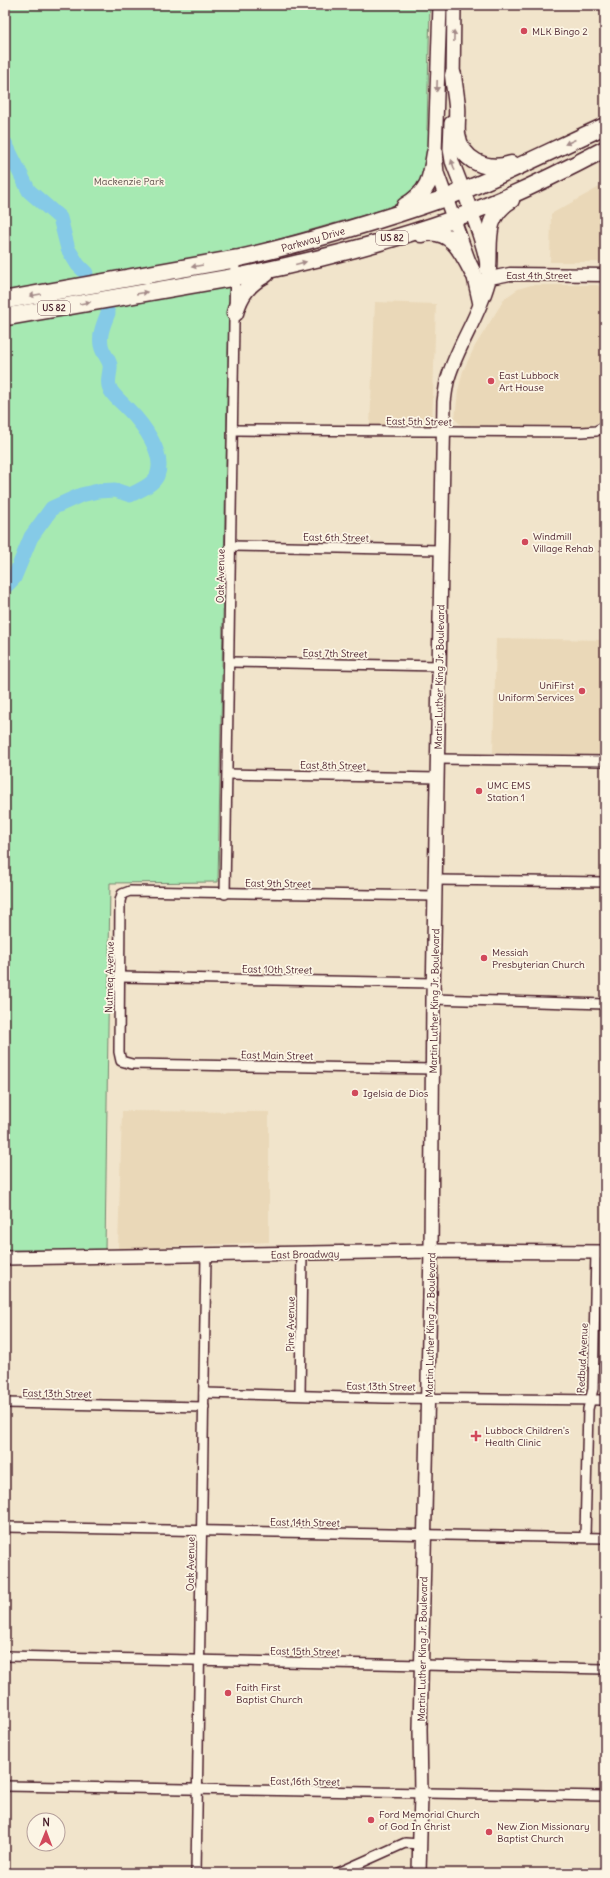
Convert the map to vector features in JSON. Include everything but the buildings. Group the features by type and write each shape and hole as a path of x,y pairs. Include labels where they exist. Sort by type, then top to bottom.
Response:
{"highway":[{"path":"453,74 457,106 457,133 463,150 469,157 476,163 494,167 543,154"},
{"name":"Parkway Drive","path":"5,300 235,259 309,240 446,197 605,126"},
{"name":"Parkway Drive","path":"5,317 235,277 280,268 353,250 470,212 543,180 605,149"},
{"path":"367,223 403,207 420,195 428,185 435,153"},
{"path":"481,275 488,232 495,214 504,204 543,180"},
{"path":"353,250 393,242 423,233 443,234 454,241 481,275"},
{"path":"235,313 238,300 246,289 255,280 280,268"}],"main road":[{"path":"440,5 435,153 437,173 453,218 481,275"},
{"name":"Martin Luther King Jr. Boulevard","path":"419,1873 422,1664 432,1251 432,1069 444,402 448,378 488,282 481,275 486,257 452,162 450,149 454,5"},
{"name":"East Broadway","path":"5,1258 432,1251 601,1252"}],"street":[{"name":"Oak Avenue","path":"225,894 230,662 235,259"},
{"name":"East 4th Street","path":"481,275 605,275"},
{"name":"East 5th Street","path":"233,430 582,432 596,431 604,426"},
{"name":"East 6th Street","path":"231,546 441,550"},
{"name":"East 7th Street","path":"230,662 440,666"},
{"path":"438,759 605,761"},
{"name":"East 8th Street","path":"228,774 438,778"},
{"path":"436,880 605,882"},
{"name":"East 9th Street","path":"122,894 130,891 225,894 435,896"},
{"name":"Nutmeq Avenue","path":"121,1061 119,1052 122,894"},
{"name":"East 10th Street","path":"120,977 434,983"},
{"path":"433,999 605,1004"},
{"name":"East Main Street","path":"121,1061 132,1064 432,1069"},
{"name":"Redbud Avenue","path":"585,1537 588,1409 593,1389 601,1252"},
{"name":"Pine Avenue","path":"300,1395 302,1254"},
{"name":"Oak Avenue","path":"196,1873 206,1255"},
{"name":"East 13th Street","path":"204,1392 428,1398 605,1400"},
{"name":"East 13th Street","path":"5,1403 204,1407"},
{"name":"East 14th Street","path":"5,1527 605,1538"},
{"name":"East 15th Street","path":"5,1656 605,1668"},
{"name":"East 16th Street","path":"5,1786 605,1796"},
{"path":"338,1873 405,1843 420,1844"}],"shaded area":[{"path":"605,184 605,262 550,262 551,214"},
{"path":"531,285 597,285 604,289 605,411 603,416 597,423 587,426 461,425 455,419 458,391 463,371 475,346 505,298 518,289"},
{"path":"375,302 436,304 432,429 370,427"},
{"path":"496,638 605,640 605,755 493,753"},
{"path":"122,1111 269,1112 269,1242 118,1249"}],"green space":[{"name":"Mackenzie Park","path":"5,5 430,5 427,130 429,131 429,162 417,195 385,209 230,253 218,882 110,883 105,1251 5,1250"}],"waterway":[{"path":"5,143 29,191 60,218 68,249 78,265 86,273"},
{"path":"5,587 14,578 31,537 52,508 81,495 98,491 115,490 130,495 149,485 157,476 159,467 158,458 152,440 134,415 114,395 109,386 108,381 110,365 101,346 103,327 108,313"}],"place":[{"name":"MLK Bingo 2","path":"524,31"},
{"name":"East Lubbock Art House","path":"491,381"},
{"name":"Windmill Village Rehab","path":"525,542"},
{"name":"UniFirst Uniform Services","path":"582,691"},
{"name":"UMC EMS Station 1","path":"479,791"},
{"name":"Messiah Presbyterian Church","path":"484,958"},
{"name":"Igelsia de Dios","path":"355,1093"},
{"name":"Lubbock Children's Health Clinic","path":"476,1436"},
{"name":"Faith First Baptist Church","path":"228,1693"},
{"name":"Ford Memorial Church of God In Christ","path":"371,1820"},
{"name":"New Zion Missionary Baptist Church","path":"489,1832"}]}
